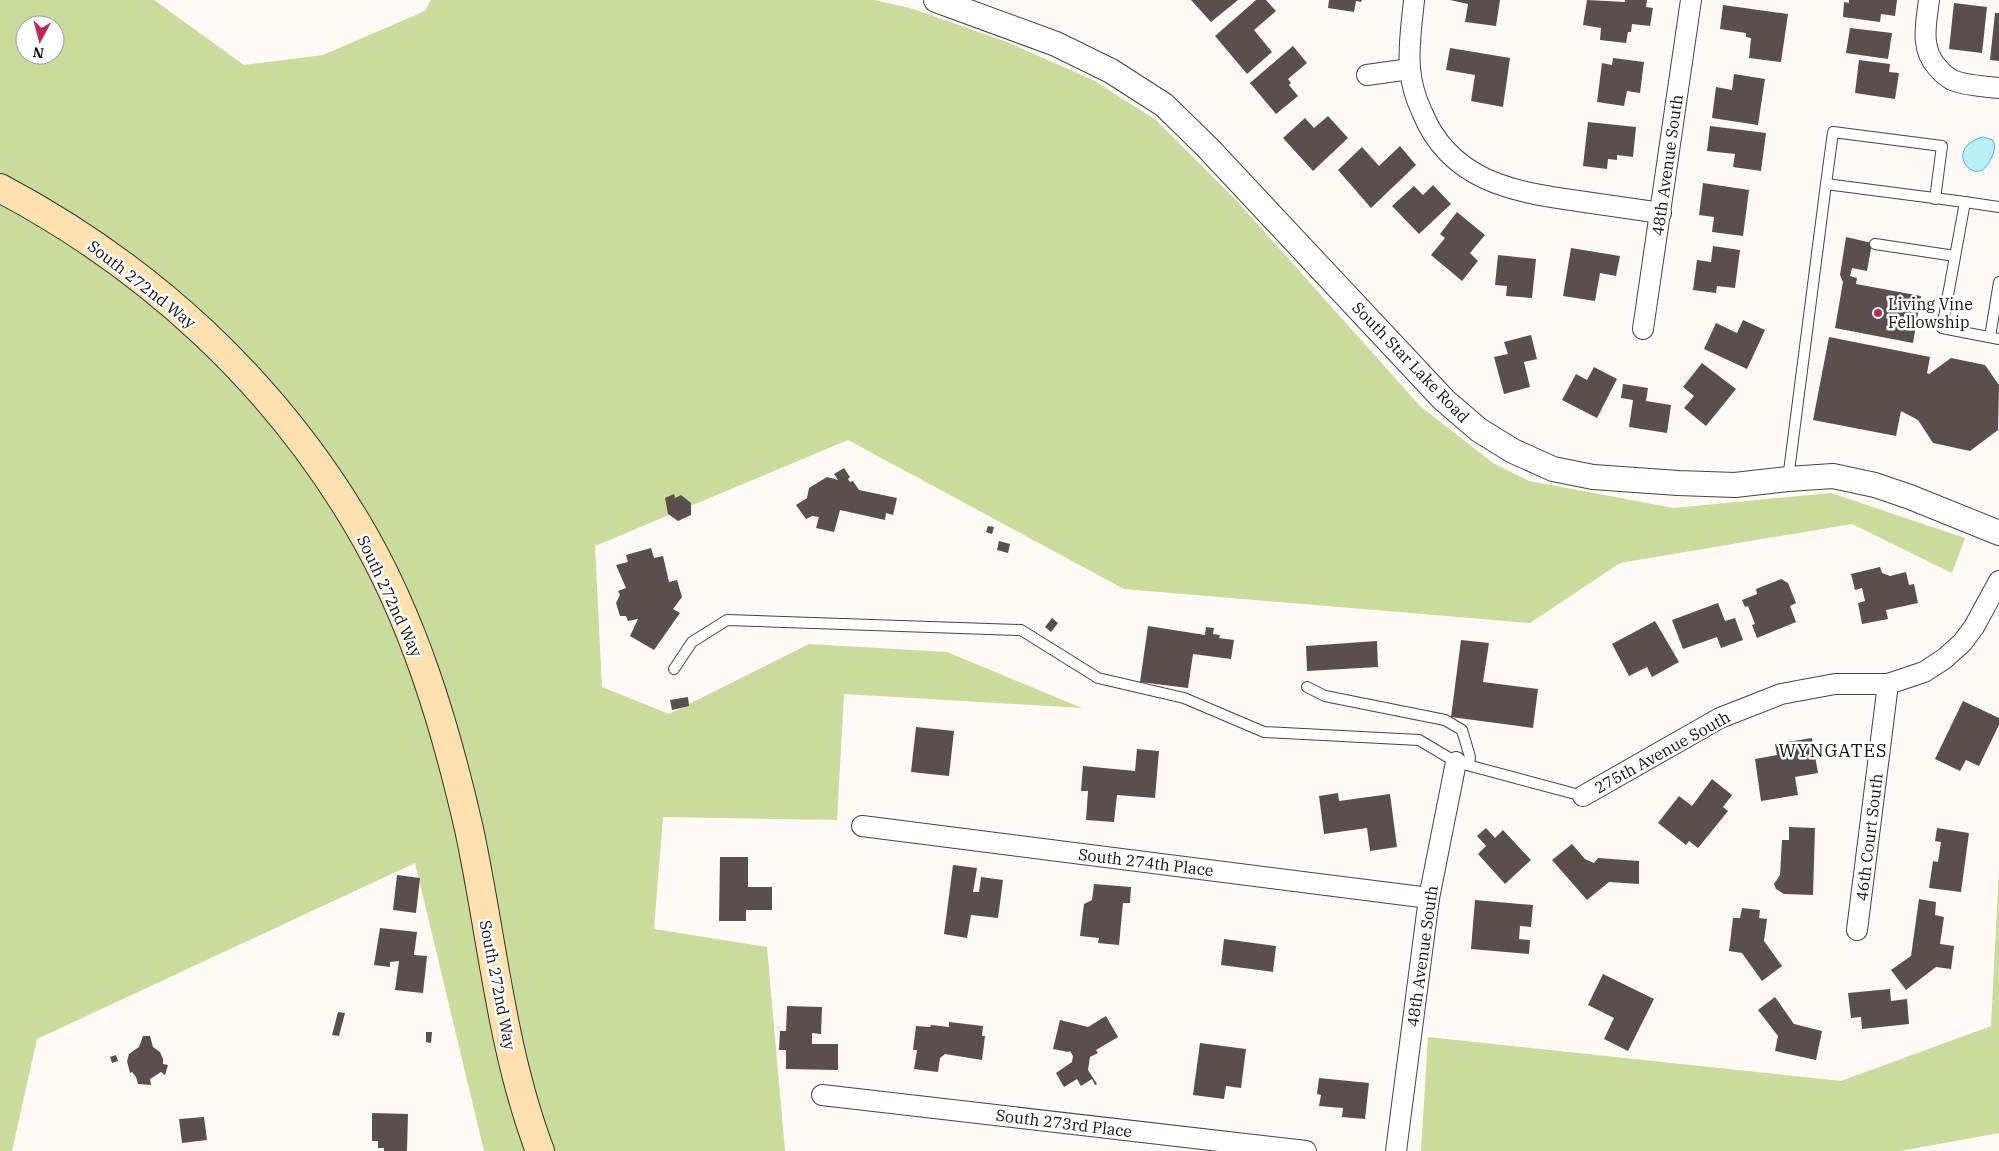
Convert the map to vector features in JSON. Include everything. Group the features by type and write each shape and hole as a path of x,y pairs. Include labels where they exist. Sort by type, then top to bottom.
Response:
{"main road":[{"name":"South 272nd Way","path":"0,188 58,220 149,285 234,361 270,400 304,445 359,527 384,576 409,633 430,686 447,739 469,830 515,1075 528,1121 540,1151"}],"street":[{"name":"South Star Lake Road","path":"936,0 1056,44 1112,71 1164,105 1207,147 1444,400 1479,430 1513,451 1553,469 1593,477 1678,484 1735,486 1788,479 1833,476 1875,485 1910,497 1999,533"},
{"path":"1414,0 1410,69 1418,102 1432,133 1446,150 1463,165 1475,174 1504,188 1534,195 1661,213"},
{"name":"48th Avenue South","path":"1643,329 1691,0"},
{"path":"1929,0 1925,28 1925,45 1933,63 1952,80 1999,88"},
{"path":"1367,75 1410,69"},
{"name":"275th Avenue South","path":"1583,796 1720,718 1781,694 1834,684 1888,684 1924,672 1944,659 1962,643 1974,627 1999,581"},
{"name":"46th Court South","path":"1857,930 1888,684"},
{"name":"48th Avenue South","path":"1396,1151 1430,898 1463,764"},
{"name":"South 274th Place","path":"862,826 1430,898"},
{"name":"South 273rd Place","path":"822,1095 1306,1151"}],"lane":[{"path":"1788,479 1833,132 1942,146 1935,199"},
{"path":"1826,184 1999,207"},
{"path":"1965,202 1942,328 1995,338 1999,282"},
{"path":"1875,244 1955,256"},
{"path":"674,669 692,642 727,620 1021,630 1098,678 1184,698 1264,732 1419,740 1463,764 1583,796"},
{"path":"1306,687 1325,696 1445,720 1462,730 1470,757 1463,764"}],"green space":[{"path":"0,0 154,0 244,65 323,55 425,11 431,0 874,0 910,8 1007,42 1093,80 1156,120 1236,200 1420,406 1493,463 1529,481 1674,508 1831,493 1965,538 1952,573 1852,524 1620,563 1530,623 1124,589 848,440 595,546 602,687 669,714 809,644 947,652 1082,708 844,694 837,820 663,817 654,929 767,947 785,1151 484,1151 415,863 37,1039 12,1151 0,1151"},
{"path":"1999,867 1999,1133 1900,1151 1421,1151 1428,1037 1841,1081 1991,1026"}],"water":[{"path":"1983,137 1993,140 1994,152 1985,168 1980,171 1974,171 1965,164 1963,153 1972,141"}],"building":[{"path":"1191,0 1238,0 1211,22"},
{"path":"1256,0 1266,0 1276,11 1254,30 1272,52 1247,74 1215,36"},
{"path":"1329,0 1362,0 1361,2 1356,1 1354,12 1328,8"},
{"path":"1450,0 1500,0 1496,26 1465,22 1468,4"},
{"path":"1587,0 1625,2 1625,0 1647,0 1646,7 1653,8 1650,26 1632,24 1626,43 1600,40 1601,28 1583,25"},
{"path":"1849,0 1897,0 1895,16 1881,14 1880,22 1843,17 1844,2 1849,3"},
{"path":"1954,3 1987,7 1982,53 1949,49"},
{"path":"1723,5 1788,14 1781,62 1749,58 1751,38 1746,37 1746,33 1720,29"},
{"path":"1995,13 1999,13 1999,61 1990,60"},
{"path":"1850,28 1892,33 1888,59 1846,53"},
{"path":"1293,46 1307,63 1288,79 1291,83 1289,85 1298,96 1276,114 1250,83"},
{"path":"1450,48 1510,58 1503,107 1471,101 1475,75 1446,70"},
{"path":"1613,58 1644,62 1640,93 1627,91 1624,106 1597,102 1602,63 1612,65"},
{"path":"1859,60 1890,64 1889,72 1899,73 1895,99 1855,93"},
{"path":"1734,74 1765,79 1758,125 1712,118 1716,87 1732,90"},
{"path":"1328,116 1348,138 1313,171 1283,138 1305,118 1314,128"},
{"path":"1588,122 1636,127 1633,157 1617,155 1617,160 1608,159 1607,169 1583,166"},
{"path":"1710,126 1766,133 1761,171 1733,167 1735,154 1707,151"},
{"path":"1400,146 1416,165 1371,208 1338,170 1362,147 1379,166"},
{"path":"1703,183 1749,190 1743,236 1712,232 1714,217 1699,215"},
{"path":"1433,185 1451,204 1419,234 1392,206 1414,186 1423,195"},
{"path":"1457,212 1485,235 1470,253 1478,261 1462,281 1431,255 1445,238 1440,234"},
{"path":"1846,237 1872,243 1867,271 1852,268 1850,276 1857,278 1856,284 1921,296 1913,343 1835,328 1843,282 1840,275"},
{"path":"1713,246 1740,250 1735,288 1717,286 1716,293 1693,290 1697,260 1711,262"},
{"path":"1571,248 1620,256 1616,276 1600,273 1595,301 1563,296"},
{"path":"1498,255 1536,259 1532,298 1506,296 1507,286 1495,285"},
{"path":"1743,320 1765,330 1747,369 1704,349 1716,323 1737,333"},
{"path":"1531,335 1537,359 1524,362 1530,387 1504,394 1494,357 1508,354 1504,342"},
{"path":"1829,337 1930,357 1927,373 1929,374 1951,358 1985,365 1999,385 1998,430 1970,451 1933,443 1918,420 1901,411 1896,436 1813,420"},
{"path":"1702,363 1736,389 1706,426 1684,408 1694,396 1683,387"},
{"path":"1594,367 1617,379 1597,418 1562,400 1576,374 1587,380"},
{"path":"1623,384 1648,388 1646,401 1671,405 1667,433 1629,427 1633,400 1621,398"},
{"path":"844,468 850,477 848,479 850,482 853,481 859,490 897,498 893,515 886,513 885,520 840,510 834,532 816,528 819,517 812,516 806,519 796,505 807,498 809,488 827,477 838,480 834,474"},
{"path":"674,494 675,498 681,495 691,503 691,515 678,521 668,514 665,498"},
{"path":"988,526 994,527 992,534 986,532"},
{"path":"999,541 1010,544 1008,553 997,550"},
{"path":"651,548 654,558 663,556 669,582 677,580 682,597 673,609 680,613 654,650 630,636 638,619 628,621 626,616 620,616 616,603 620,595 618,591 626,588 616,565 628,562 626,555"},
{"path":"1880,567 1882,573 1890,576 1906,572 1909,585 1914,584 1918,603 1886,610 1888,619 1862,624 1858,603 1865,601 1862,588 1855,590 1851,574"},
{"path":"1781,579 1788,583 1796,603 1790,606 1796,622 1757,638 1752,625 1755,624 1748,606 1745,607 1742,600 1757,594 1756,589"},
{"path":"1718,603 1725,621 1735,618 1743,640 1721,648 1717,637 1683,649 1672,620"},
{"path":"1052,618 1058,623 1051,632 1045,627"},
{"path":"1655,621 1679,662 1652,677 1647,667 1629,676 1612,644"},
{"path":"1148,626 1205,635 1206,627 1214,628 1213,634 1220,635 1219,638 1234,640 1231,659 1193,654 1188,688 1140,682"},
{"path":"1461,640 1489,643 1483,682 1538,689 1533,728 1451,717"},
{"path":"1377,641 1378,667 1307,671 1306,646"},
{"path":"688,697 689,706 672,710 670,700"},
{"path":"1963,701 1999,718 1999,725 1979,766 1966,760 1960,771 1935,759"},
{"path":"916,727 954,731 949,776 911,772"},
{"path":"1812,738 1818,773 1795,777 1798,795 1761,801 1755,759 1777,755 1775,744"},
{"path":"1137,749 1159,751 1155,798 1117,795 1114,822 1086,820 1088,791 1081,791 1083,766 1135,771"},
{"path":"1712,779 1732,795 1723,807 1728,811 1698,848 1689,841 1686,845 1658,823 1679,796 1692,806"},
{"path":"1338,793 1339,801 1390,794 1397,847 1370,851 1367,828 1324,834 1319,796"},
{"path":"1789,827 1815,828 1813,895 1784,894 1776,889 1774,884 1780,875 1782,840 1789,840"},
{"path":"1486,828 1495,838 1503,830 1531,860 1505,884 1478,854 1486,846 1477,836"},
{"path":"1937,828 1969,833 1961,892 1929,888 1933,861 1938,862 1941,842 1935,841"},
{"path":"1572,844 1585,859 1594,863 1598,858 1639,861 1639,884 1609,882 1587,900 1552,860"},
{"path":"720,857 748,857 748,887 772,887 772,910 746,910 746,921 719,921"},
{"path":"953,865 977,868 973,892 979,892 981,877 1003,880 998,918 971,915 967,938 944,934"},
{"path":"397,875 420,878 416,913 393,910"},
{"path":"1094,884 1131,887 1130,903 1123,903 1119,945 1098,943 1099,938 1080,936 1084,904 1092,900"},
{"path":"1919,899 1936,902 1935,915 1944,917 1940,944 1954,946 1951,969 1936,967 1906,990 1891,970 1911,956"},
{"path":"1475,900 1533,905 1531,927 1520,926 1519,939 1530,940 1529,954 1471,949"},
{"path":"1742,908 1760,910 1759,918 1767,919 1764,941 1782,966 1762,981 1742,953 1729,951 1733,918 1740,918"},
{"path":"380,928 417,932 414,955 427,956 423,993 395,990 399,961 390,962 390,967 374,965"},
{"path":"1224,939 1276,946 1273,972 1221,965"},
{"path":"1603,974 1654,999 1628,1051 1604,1039 1614,1018 1588,1005"},
{"path":"1890,989 1891,1001 1907,999 1909,1024 1862,1029 1861,1017 1851,1018 1848,993"},
{"path":"1775,997 1794,1024 1822,1031 1816,1060 1775,1051 1778,1036 1758,1010"},
{"path":"787,1006 822,1007 821,1034 812,1033 812,1044 838,1044 838,1070 786,1069 786,1050 779,1050 780,1031 786,1031"},
{"path":"338,1012 345,1013 339,1036 332,1035"},
{"path":"1106,1016 1118,1037 1096,1050 1098,1053 1090,1057 1088,1070 1097,1084 1095,1085 1092,1079 1081,1086 1077,1079 1064,1087 1056,1073 1072,1062 1073,1056 1070,1051 1053,1049 1060,1020 1088,1027"},
{"path":"949,1022 983,1026 982,1036 985,1036 982,1060 945,1054 940,1058 938,1072 914,1069 917,1050 913,1050 916,1026 949,1027"},
{"path":"426,1032 432,1032 431,1043 426,1042"},
{"path":"143,1036 150,1036 153,1047 160,1052 163,1064 168,1065 165,1075 161,1072 150,1079 151,1085 138,1084 136,1077 132,1072 130,1073 127,1061 129,1054 139,1047"},
{"path":"1200,1043 1246,1049 1241,1088 1226,1086 1224,1099 1193,1095"},
{"path":"116,1055 118,1061 112,1063 110,1057"},
{"path":"1319,1078 1369,1083 1365,1119 1342,1117 1343,1108 1319,1106 1321,1095 1317,1094"},
{"path":"372,1113 408,1114 407,1151 384,1151 384,1148 378,1148 378,1141 372,1141"},
{"path":"204,1117 207,1140 182,1143 179,1119"}],"place":[{"name":"Living Vine Fellowship","path":"1878,313"}],"district":[{"name":"WYNGATES","path":"1833,751"}]}
